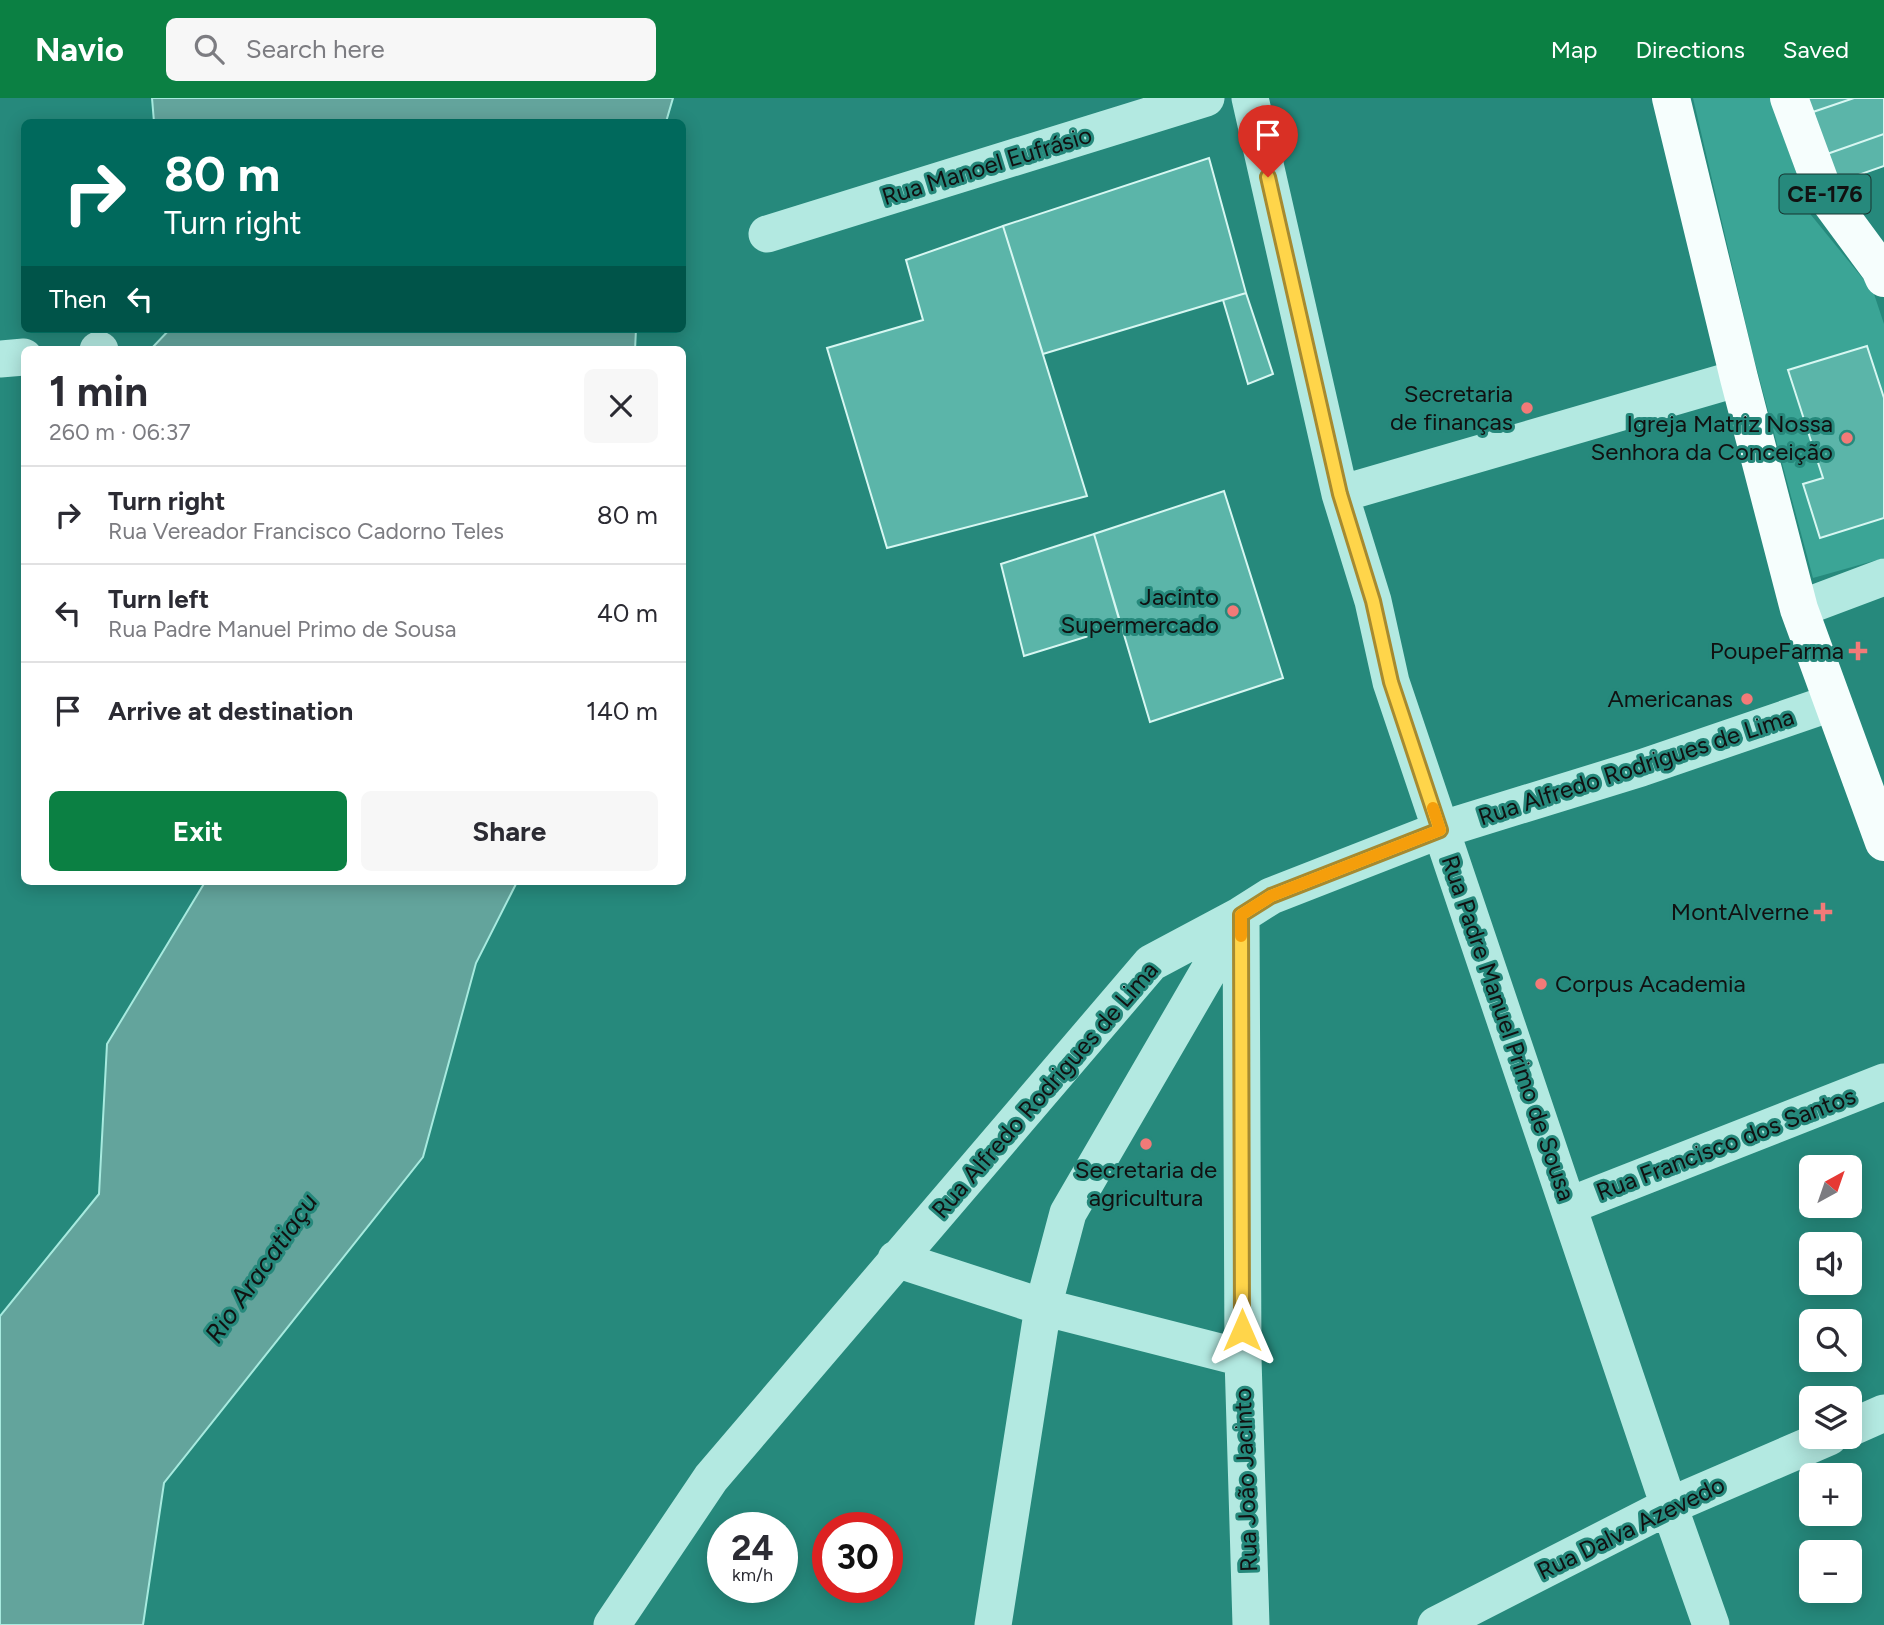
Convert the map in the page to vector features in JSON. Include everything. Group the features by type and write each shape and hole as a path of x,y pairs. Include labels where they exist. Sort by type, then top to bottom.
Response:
{"main road":[{"path":"1671,98 1799,609 1884,842"},
{"name":"CE-176","path":"1789,98 1824,193 1884,278"}],"street":[{"name":"Rua Manoel Eufrásio","path":"767,234 1206,98"},
{"name":"Rua Padre Manuel Primo de Sousa","path":"1250,98 1340,494 1373,601 1391,682 1668,1506 1711,1625"},
{"path":"0,359 21,357"},
{"path":"1340,494 1739,378"},
{"path":"1799,609 1884,577"},
{"name":"Rua Alfredo Rodrigues de Lima","path":"612,1625 710,1478 1152,963 1271,896 1440,830 1641,768 1832,703"},
{"path":"993,1625 1043,1307 1068,1213 1241,915"},
{"name":"Rua João Jacinto","path":"1241,915 1243,1358 1251,1625"},
{"name":"Rua Francisco dos Santos","path":"1568,1206 1884,1082"},
{"path":"896,1259 1043,1307 1243,1358"},
{"path":"1862,1423 1884,1413"},
{"name":"Rua Dalva Azevedo","path":"1436,1625 1668,1506 1801,1449"}],"green space":[{"path":"1693,98 1770,98 1811,215 1873,291 1884,324 1884,558 1813,578 1753,355"}],"water":[{"path":"152,98 673,98 667,119 154,119"},
{"path":"166,333 636,333 635,346 154,346"},
{"name":"Rio Aracatiaçu","path":"203,885 515,885 476,963 423,1157 164,1483 143,1625 0,1625 0,1316 99,1194 107,1044"}],"building":[{"path":"1807,98 1854,98 1813,112"},
{"path":"1854,98 1884,98 1884,134 1827,154 1813,112"},
{"path":"1884,134 1884,166 1836,183 1827,154"},
{"path":"1209,158 1246,293 1043,354 1003,226"},
{"path":"1003,226 1087,496 887,548 827,348 923,320 906,260"},
{"path":"1246,293 1273,374 1248,384 1223,300"},
{"name":"Igreja Matriz Nossa Senhora da Conceição","path":"1867,346 1884,398 1884,518 1820,538 1803,484 1823,478 1788,370"},
{"path":"1224,491 1283,678 1150,722 1094,534"},
{"path":"1094,534 1121,626 1024,656 1001,564"}],"slow traffic":[{"path":"1241,936 1241,915 1271,896 1440,830 1433,808"}],"place":[{"name":"Secretaria de finanças","path":"1527,408"},
{"name":"Igreja Matriz Nossa Senhora da Conceição","path":"1847,438"},
{"name":"Jacinto Supermercado","path":"1233,611"},
{"name":"PoupeFarma","path":"1858,651"},
{"name":"Americanas","path":"1747,699"},
{"name":"MontAlverne","path":"1823,912"},
{"name":"Corpus Academia","path":"1541,984"},
{"name":"Secretaria de agricultura","path":"1146,1144"}],"route":[{"path":"1242,1330 1241,915 1271,896 1440,830 1391,682 1373,601 1340,494 1268,177"}]}
